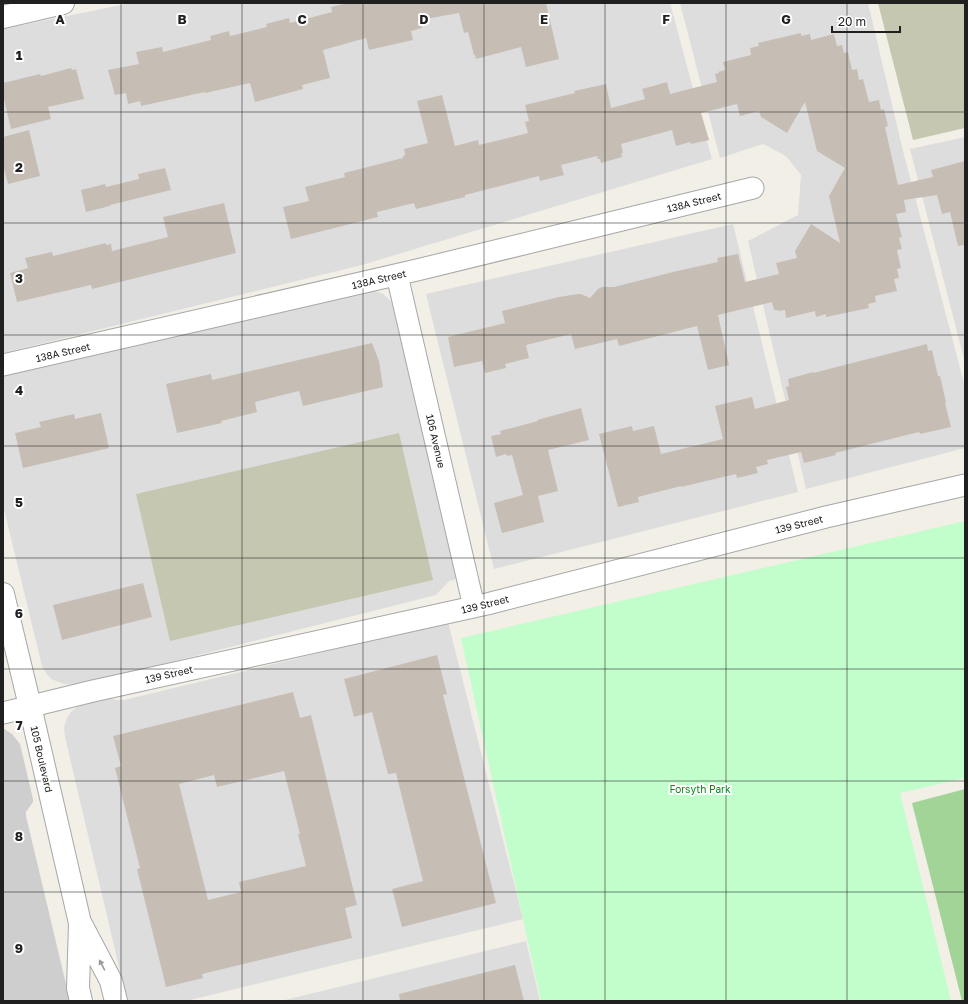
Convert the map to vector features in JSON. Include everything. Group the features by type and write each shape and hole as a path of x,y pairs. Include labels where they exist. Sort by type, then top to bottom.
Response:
{"street":[{"path":"3,17 63,3"},
{"name":"138A Street","path":"3,365 397,275 753,188"},
{"name":"106 Avenue","path":"397,275 474,607"},
{"name":"139 Street","path":"3,713 93,691 474,607 826,517 965,485"},
{"name":"105 Boulevard","path":"3,594 80,923 78,988 81,1001"},
{"name":"105 Boulevard","path":"80,923 111,981 116,1001"}],"shaded area":[{"path":"131,3 670,3 712,159 362,265 3,353 3,29"},
{"path":"680,3 868,3 903,151 965,387 965,448 806,489 748,241 798,215 801,175 786,156 763,144 720,158"},
{"path":"878,3 965,3 965,128 913,140"},
{"path":"965,137 965,363 910,149"},
{"path":"733,224 798,492 494,569 426,294"},
{"path":"373,290 383,294 390,300 394,308 457,577 454,580 449,581 436,595 80,685 64,684 51,679 42,666 3,505 3,375"},
{"path":"399,433 433,580 170,641 136,494"},
{"path":"448,622 523,919 186,1001 127,1001 65,737 64,727 71,712 84,704 109,698 124,700"},
{"path":"3,728 12,734 20,744 33,799 33,802 26,812 26,816 70,1001 3,1001"},
{"path":"526,941 540,1001 281,1001"}],"green space":[{"name":"Forsyth Park","path":"965,521 965,778 900,793 951,1001 541,1001 461,638"},
{"path":"965,789 965,1001 962,1001 912,803"}],"building":[{"path":"348,3 546,3 559,59 526,67 521,47 476,59 468,32 464,33 459,13 420,20 422,28 411,31 413,40 369,50 366,38 323,50 330,78 302,85 303,89 255,102 250,83 141,106 140,101 128,104 126,93 115,95 108,70 139,64 136,52 162,47 163,52 211,40 210,36 229,31 230,36 267,27 266,24 289,18 290,23 332,12 331,7"},
{"path":"801,33 801,36 810,34 811,40 834,34 837,46 842,45 844,53 848,52 852,70 857,69 859,80 863,79 869,102 879,100 881,110 884,109 888,126 885,127 898,185 933,177 931,170 965,161 965,245 958,246 950,212 942,214 937,195 904,200 906,212 896,214 902,237 899,238 902,249 897,250 901,268 897,269 899,278 894,279 897,291 875,296 876,302 868,304 869,308 826,317 826,314 816,317 815,311 786,318 785,310 774,310 772,302 718,315 729,365 708,370 697,326 619,346 617,339 575,349 571,334 526,345 529,358 505,364 506,368 485,373 482,361 454,367 448,337 505,323 502,311 559,297 578,294 590,298 598,289 602,287 614,287 718,262 717,258 738,254 745,282 779,274 776,263 797,258 795,251 811,224 840,243 829,196 845,168 817,151 805,102 787,133 761,117 759,111 740,116 737,104 701,113 709,140 691,144 690,142 676,146 672,130 621,144 623,153 621,153 622,157 601,163 597,156 561,165 564,175 540,181 539,176 416,209 414,203 377,212 378,217 291,239 283,207 309,201 305,187 345,177 344,173 403,158 405,155 404,149 428,143 417,101 442,95 455,146 478,140 479,145 528,133 525,122 529,121 525,105 575,93 574,91 606,84 611,108 645,99 642,89 667,82 670,94 717,82 715,74 725,70 723,62 751,55 750,48 759,46 758,43"},
{"path":"71,68 72,70 76,69 84,99 48,107 51,119 11,129 3,95 3,83 40,74 41,76"},
{"path":"29,130 40,176 8,184 3,165 3,137"},
{"path":"165,168 171,190 86,212 81,190 105,184 106,187 139,179 138,174"},
{"path":"224,203 236,253 92,289 91,285 17,302 10,273 28,268 25,258 52,252 53,256 106,243 106,245 111,244 112,251 168,237 163,217"},
{"path":"372,343 379,361 383,387 303,406 299,391 255,402 257,412 221,421 222,423 177,433 166,384 211,374 212,380"},
{"path":"927,344 928,351 932,350 938,376 940,376 951,427 920,434 919,432 835,453 836,455 804,463 801,452 767,460 768,464 756,467 758,473 737,478 736,474 681,486 638,497 639,502 618,507 599,434 632,426 633,431 654,426 661,454 723,439 715,406 752,397 755,409 789,400 786,387 789,386 788,379"},
{"path":"581,408 589,440 548,450 558,491 538,496 544,522 502,533 494,503 523,495 512,455 507,456 506,454 496,457 491,436 501,434 500,431"},
{"path":"101,413 109,448 23,468 15,433 41,427 39,422 74,414 75,419"},
{"path":"143,583 152,617 62,640 53,605"},
{"path":"437,655 447,694 443,695 496,903 402,927 392,889 423,881 396,773 388,774 372,712 354,717 344,679"},
{"path":"293,692 300,718 311,715 357,905 345,908 352,938 202,974 203,978 166,987 137,869 140,868 115,768 121,766 113,736","holes":["284,771 300,834 298,834 306,866 239,882 241,892 208,900 179,784 214,775 217,787"]},
{"path":"515,965 524,1001 400,1001 399,994"}]}
